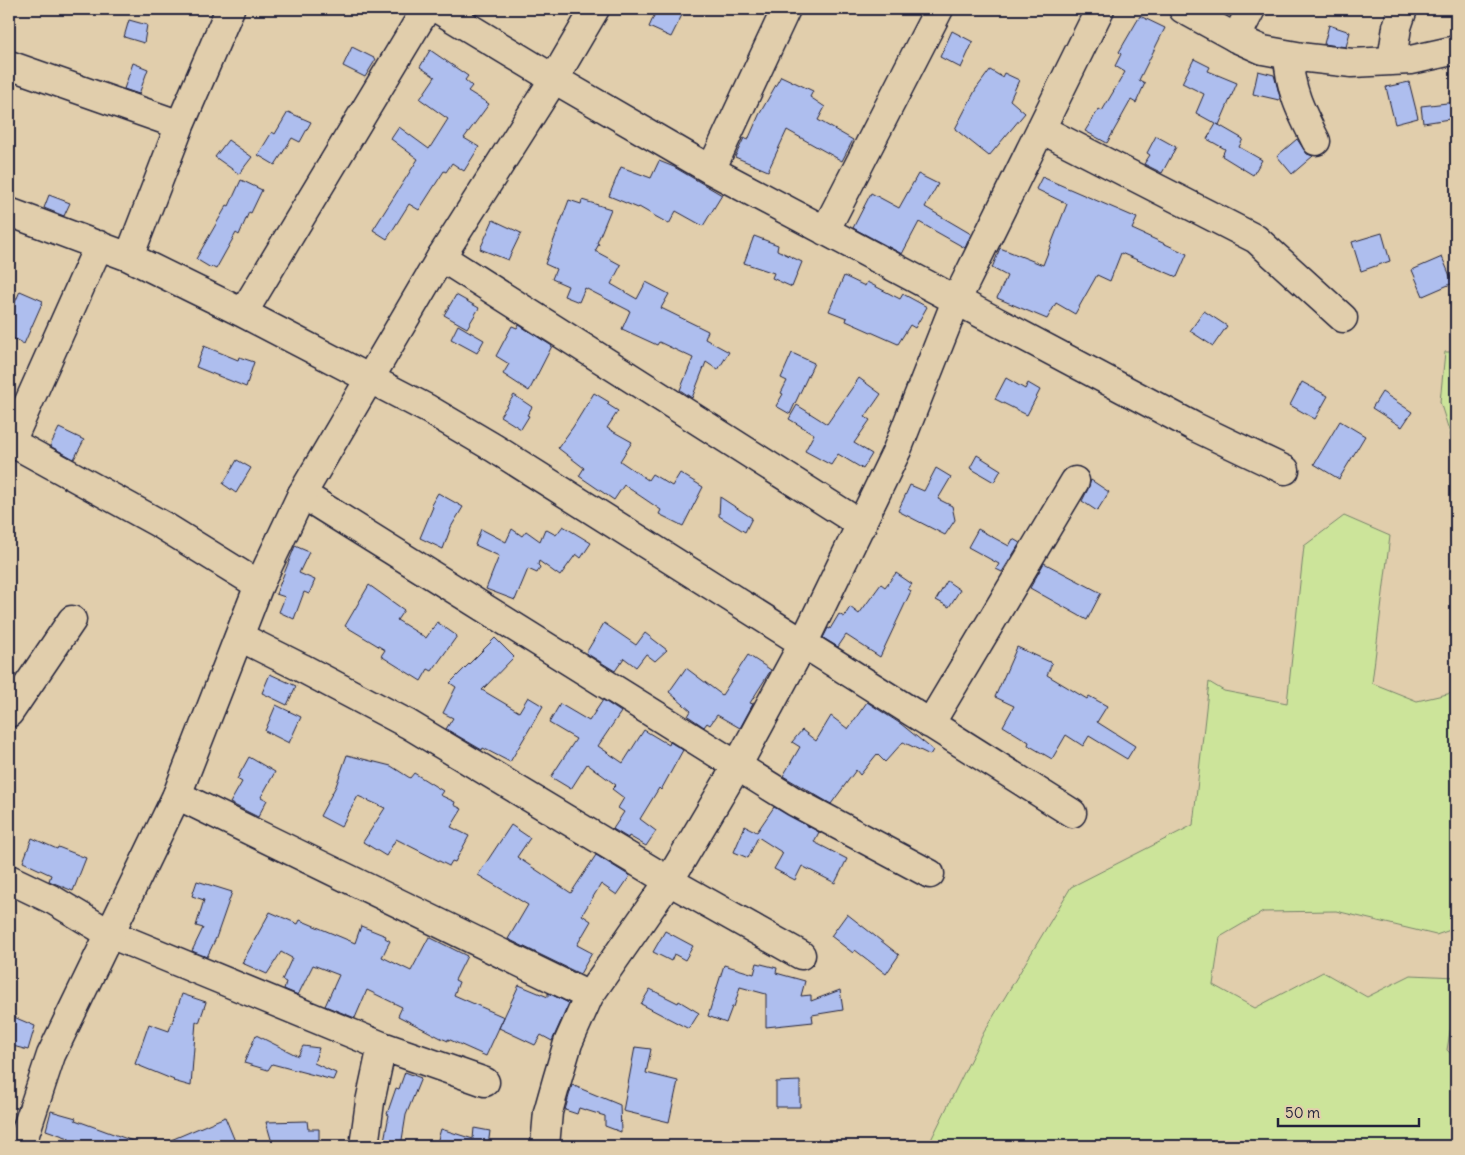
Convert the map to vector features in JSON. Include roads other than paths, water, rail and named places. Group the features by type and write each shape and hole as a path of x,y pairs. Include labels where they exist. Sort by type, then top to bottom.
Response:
{"street":[{"path":"129,257 180,125 230,9"},
{"path":"243,313 426,9"},
{"path":"438,9 711,170 1195,427 1285,470"},
{"path":"22,1146 51,1055 177,795 260,585 302,494 441,257 554,79 595,9"},
{"path":"711,170 786,9"},
{"path":"825,231 939,9"},
{"path":"545,1146 548,1112 557,1080 568,1043 589,996 669,881 737,766 803,644 897,450 956,301 1100,9"},
{"path":"1183,9 1236,38 1263,50 1288,55 1352,63 1410,60 1456,50"},
{"path":"1236,38 1250,9"},
{"path":"1392,60 1396,28 1403,9"},
{"path":"1288,55 1289,76 1300,110 1316,141"},
{"path":"9,65 180,125"},
{"path":"1041,129 1256,239 1343,318"},
{"path":"9,212 129,257 243,313 428,409 494,448 1072,813"},
{"path":"99,245 10,442 162,524 260,585"},
{"path":"441,257 862,525"},
{"path":"930,724 1074,481"},
{"path":"302,494 794,802 930,874"},
{"path":"9,713 72,620"},
{"path":"240,637 408,724 669,881 801,955"},
{"path":"177,795 589,996"},
{"path":"9,880 52,900 110,934 382,1046 486,1082"},
{"path":"364,1146 370,1102 382,1046"}]}
